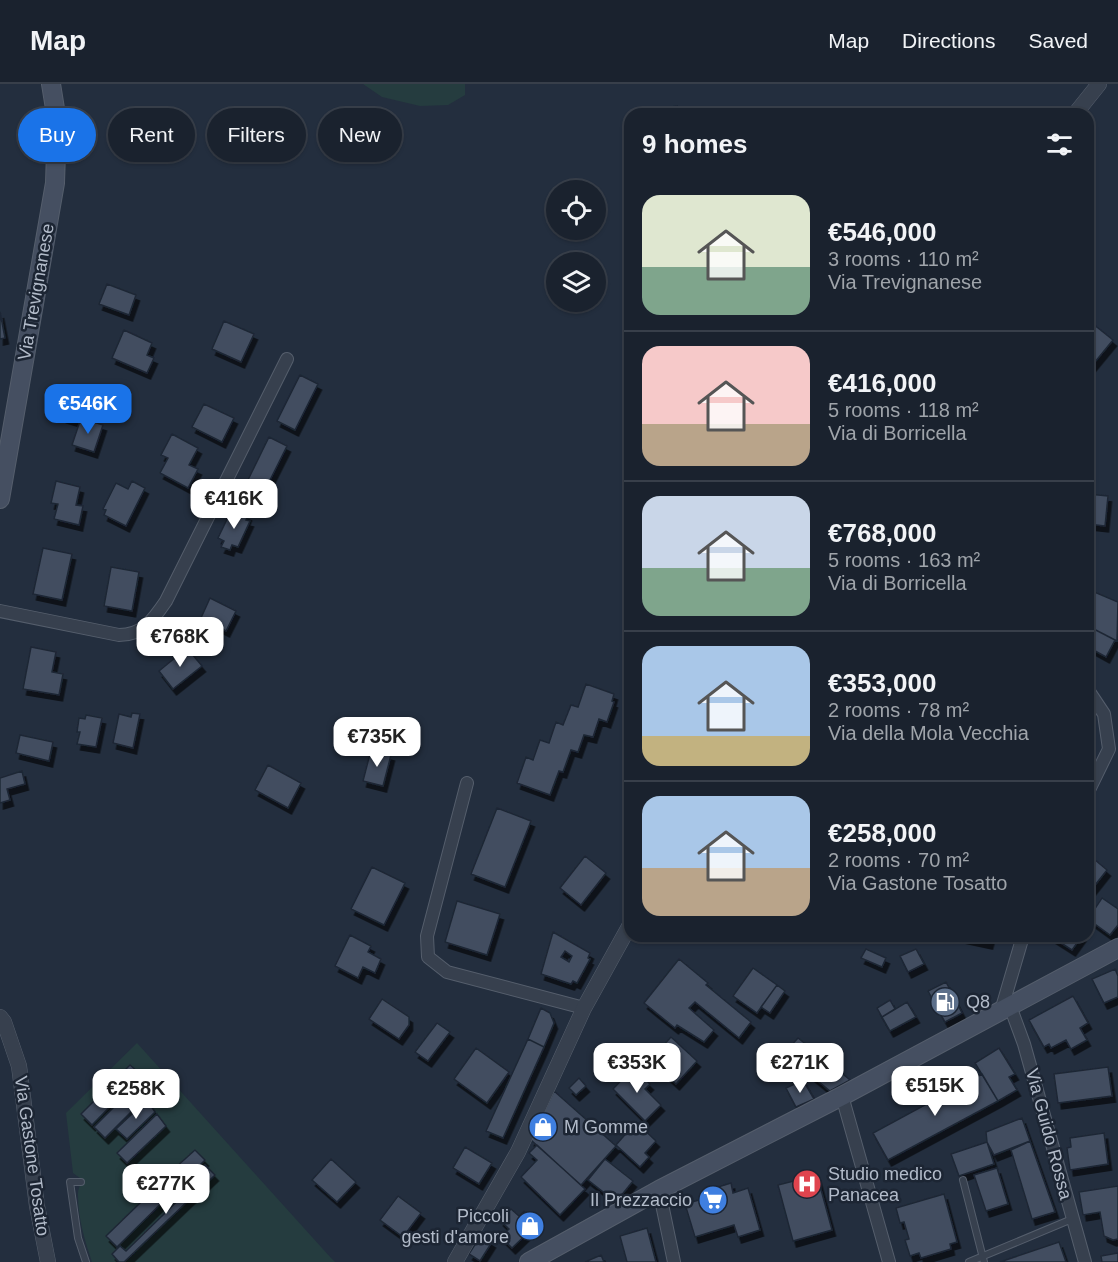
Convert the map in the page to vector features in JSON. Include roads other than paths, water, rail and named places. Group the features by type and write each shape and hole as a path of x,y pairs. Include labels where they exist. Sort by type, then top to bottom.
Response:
{"main road":[{"name":"Via Trevignanese","path":"0,499 55,183 57,121 51,84"},
{"path":"531,1261 659,1190 842,1096 1118,948"}],"street":[{"path":"1080,108 1099,84"},
{"path":"0,611 119,635 131,635 142,630 166,602 287,359"},
{"path":"1094,699 1104,714 1109,749 1094,780"},
{"path":"467,783 427,936 428,957 447,972 584,1008"},
{"path":"455,1262 519,1152 584,1008 624,936"},
{"path":"1006,1008 1022,942"},
{"name":"Via Guido Rossa","path":"1006,1008 1024,1044 1085,1262"},
{"name":"Via Gastone Tosatto","path":"0,1017 4,1022 19,1066 37,1206 48,1262"},
{"path":"842,1096 889,1262"},
{"path":"659,1190 674,1262"}],"lane":[{"path":"963,1180 983,1260"},
{"path":"81,1182 70,1182 78,1238 86,1262"},
{"path":"969,1262 983,1260 1072,1219"}],"place":[{"name":"Q8","path":"945,1002"},
{"name":"M Gomme","path":"543,1127"},
{"name":"Studio medico Panacea","path":"807,1184"},
{"name":"Il Prezzaccio","path":"713,1200"},
{"name":"Piccoli gesti d'amore","path":"530,1226"}]}
